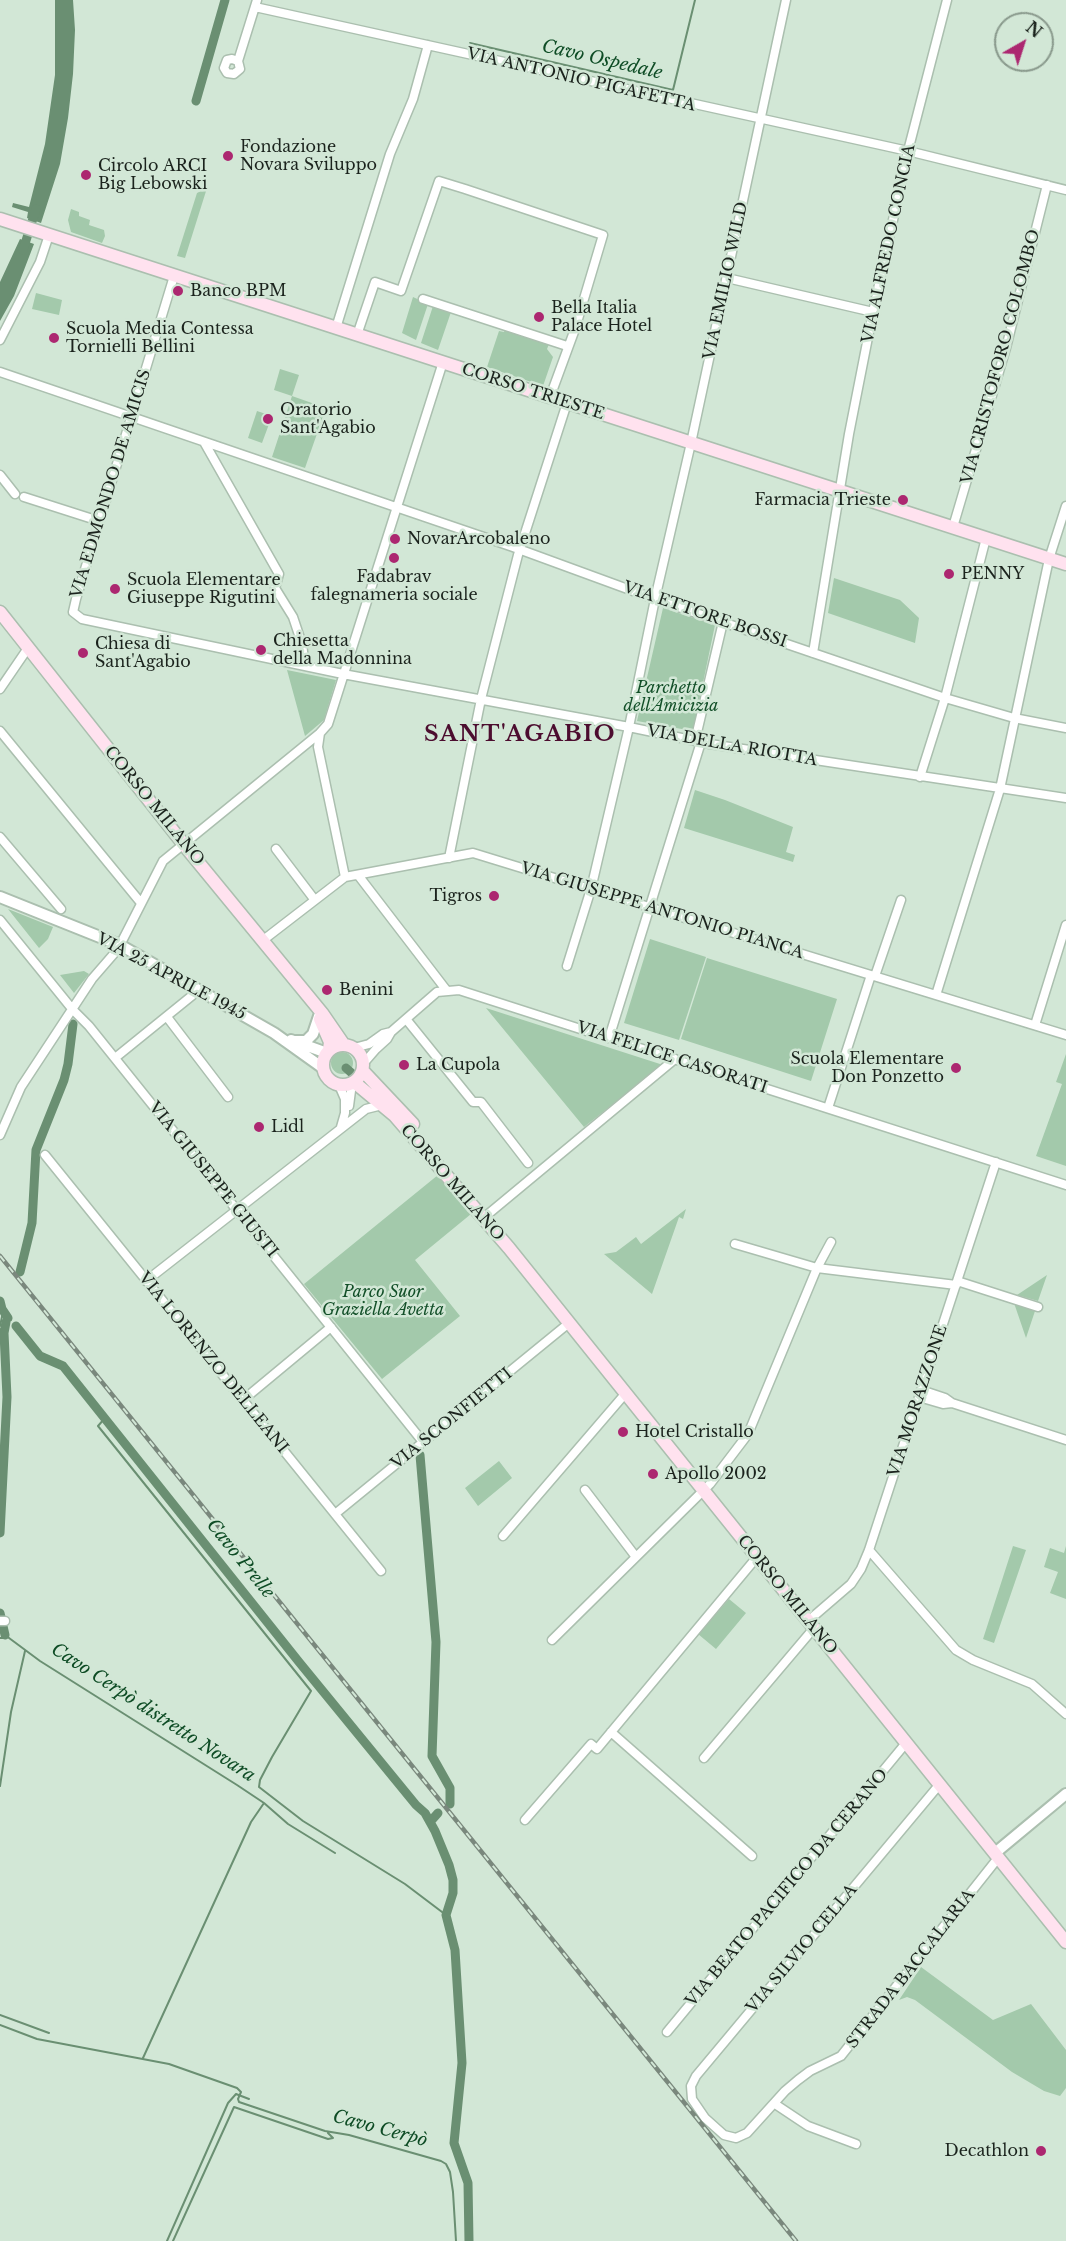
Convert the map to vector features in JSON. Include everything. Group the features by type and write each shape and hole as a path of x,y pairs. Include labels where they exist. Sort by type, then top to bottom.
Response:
{"main road":[{"name":"CORSO TRIESTE","path":"0,219 1066,564"},
{"name":"CORSO MILANO","path":"0,612 183,843 349,1047"},
{"name":"CORSO MILANO","path":"310,999 330,1042 328,1051"},
{"path":"349,1047 361,1056 372,1089 353,1083 339,1085 329,1080 323,1068 323,1059 328,1051 349,1047"},
{"path":"353,1083 363,1067"},
{"name":"CORSO MILANO","path":"372,1089 400,1109 487,1215 509,1248"},
{"name":"CORSO MILANO","path":"372,1089 382,1105 395,1116 509,1248 1066,1942"},
{"path":"395,1116 400,1116 484,1216 487,1215"}],"street":[{"name":"VIA EMILIO WILD","path":"567,966 591,889 629,727 786,0"},
{"name":"VIA ALFREDO CONCIA","path":"813,653 839,491 873,312 908,151 947,0"},
{"name":"VIA ANTONIO PIGAFETTA","path":"256,3 428,45 908,151 1066,190"},
{"path":"238,61 256,3"},
{"path":"336,328 390,154 413,99 428,45"},
{"path":"357,335 375,282 401,291 439,181 603,235 575,329 550,397"},
{"name":"VIA CRISTOFORO COLOMBO","path":"953,527 1006,348 1047,185"},
{"path":"0,340 40,262 49,235"},
{"name":"VIA EDMONDO DE AMICIS","path":"82,619 73,612 174,276"},
{"path":"727,278 873,312"},
{"path":"423,299 567,346"},
{"path":"0,1135 21,1087 92,979 120,945 163,861 320,733 328,724 443,362"},
{"name":"VIA ETTORE BOSSI","path":"0,372 945,698 1014,718 1066,728"},
{"path":"449,858 481,699 520,550 567,403"},
{"path":"204,442 279,574 275,588 293,616 302,644 305,666"},
{"path":"0,475 19,496 99,521"},
{"path":"936,995 1000,789 1050,559 1066,506"},
{"path":"920,777 945,698 986,538"},
{"name":"VIA DELLA RIOTTA","path":"82,619 343,674 698,742 1066,798"},
{"path":"609,1038 698,742 723,622"},
{"path":"0,689 28,648"},
{"path":"0,731 141,903"},
{"path":"262,941 344,878 318,747 320,733"},
{"path":"0,837 62,909"},
{"path":"276,849 315,899"},
{"name":"VIA GIUSEPPE ANTONIO PIANCA","path":"344,878 473,853 1066,1035"},
{"path":"358,875 447,991"},
{"name":"VIA 25 APRILE 1945","path":"0,897 120,945 312,1053"},
{"path":"828,1108 901,900"},
{"name":"VIA GIUSEPPE GIUSTI","path":"0,920 73,1010 116,1058 423,1442"},
{"path":"1035,1025 1066,926"},
{"path":"116,1058 199,990"},
{"name":"VIA FELICE CASORATI","path":"447,991 459,990 481,996 1066,1185"},
{"path":"363,1067 391,1032 437,992 447,991"},
{"path":"296,1041 306,1041 313,1034 319,1016"},
{"path":"167,1017 228,1097"},
{"path":"406,1019 473,1102 481,1102 528,1163"},
{"path":"349,1047 369,1044 383,1034 391,1032"},
{"name":"VIA 25 APRILE 1945","path":"274,1033 296,1041 312,1053"},
{"path":"323,1068 312,1053 328,1051"},
{"path":"487,1215 675,1059"},
{"path":"341,1128 353,1083"},
{"path":"339,1085 348,1099"},
{"path":"146,1281 366,1109 382,1105"},
{"name":"VIA LORENZO DELLEANI","path":"45,1155 381,1570"},
{"name":"VIA MORAZZONE","path":"704,1758 811,1625 861,1569 996,1162"},
{"path":"552,1640 703,1490 748,1434 817,1268 831,1242"},
{"path":"735,1244 817,1268 956,1283 1038,1307"},
{"name":"VIA SCONFIETTI","path":"335,1514 569,1323"},
{"path":"243,1401 331,1328"},
{"path":"920,1393 945,1398 952,1403 1066,1440"},
{"path":"503,1536 626,1394"},
{"path":"585,1490 636,1557"},
{"path":"869,1550 956,1650 973,1660 1032,1684 1066,1714"},
{"path":"525,1820 591,1744 597,1749 757,1557"},
{"path":"611,1732 752,1856"},
{"name":"VIA BEATO PACIFICO DA CERANO","path":"667,2032 906,1743"},
{"name":"VIA SILVIO CELLA","path":"705,2118 692,2099 691,2086 696,2076 939,1785"},
{"path":"996,1856 1066,1794"},
{"name":"STRADA BACCALARIA","path":"705,2118 724,2135 736,2138 747,2133 798,2080 810,2071 842,2056 996,1856"},
{"path":"775,2104 808,2126 856,2144"}],"green space":[{"path":"207,188 185,258 177,256 197,193"},
{"path":"71,209 79,212 79,216 90,220 89,225 104,230 105,236 102,243 71,232 68,220"},
{"path":"36,293 62,300 59,315 32,309"},
{"path":"413,297 428,304 416,340 402,333"},
{"path":"433,306 451,312 438,350 421,343"},
{"path":"506,327 549,344 547,349 553,357 543,386 487,367 499,331 504,332"},
{"path":"280,369 299,375 292,396 274,390"},
{"path":"292,396 326,408 305,468 272,457"},
{"path":"257,411 272,416 262,443 248,438"},
{"path":"834,578 900,600 919,618 915,643 828,613"},
{"name":"Parchetto dell'Amicizia","path":"663,608 715,625 693,731 637,721"},
{"path":"287,670 336,680 324,720 305,736"},
{"path":"695,790 793,827 786,852 795,855 793,862 684,828"},
{"path":"8,909 53,927 48,939 39,948"},
{"path":"650,939 706,957 679,1040 624,1023"},
{"path":"707,958 837,999 811,1081 681,1039"},
{"path":"84,971 89,974 74,993 60,975"},
{"path":"486,1008 660,1064 660,1067 584,1127"},
{"path":"342,1052 352,1059 353,1063 346,1073 342,1074 332,1067 331,1063 338,1053"},
{"path":"1066,1054 1066,1166 1036,1156 1062,1084 1056,1082"},
{"name":"Parco Suor Graziella Avetta","path":"438,1175 471,1214 415,1260 460,1316 382,1379 304,1284"},
{"path":"686,1209 683,1219 679,1217 652,1294 604,1254 616,1252 636,1237 641,1244"},
{"path":"1047,1275 1038,1301 1017,1295"},
{"path":"1014,1303 1035,1311 1026,1338"},
{"path":"499,1461 512,1478 478,1506 465,1488"},
{"path":"1013,1546 1026,1550 994,1643 983,1639"},
{"path":"1066,1546 1066,1599 1050,1593 1058,1572 1044,1567 1050,1548 1064,1553"},
{"path":"729,1599 746,1613 716,1649 698,1634"},
{"path":"921,1967 993,2020 1031,2004 1066,2050 1066,2088 1060,2096 1044,2091 1012,2072 915,2000 907,1997 899,2000"}],"shaded area":[{"path":"55,0 73,0 75,30 73,74 60,164 41,223 27,218 28,212 12,207 13,203 29,207 45,144 55,75"},
{"path":"20,239 34,244 14,296 0,321 0,282"}],"waterway":[{"path":"196,101 225,0"},
{"name":"Cavo Ospedale","path":"470,43 673,90 695,0"},
{"path":"23,250 36,209"},
{"name":"Cavo Cerpò","path":"20,1272 32,1223 36,1150 64,1080 73,1024"},
{"path":"346,1068 364,1084"},
{"name":"Cavo Prelle","path":"0,1301 8,1318"},
{"path":"0,1326 3,1312"},
{"name":"Cavo Cerpò distretto Novara","path":"0,1533 7,1397 4,1333 6,1322"},
{"name":"Cavo Prelle","path":"16,1326 40,1356 63,1366 299,1662 425,1813 435,1831 453,1880 453,1893 446,1915 455,1950 462,2063 454,2143 468,2183 469,2241"},
{"name":"Cavo Cerpò distretto Novara","path":"0,1329 4,1333"},
{"path":"105,1418 98,1426 311,1691 272,1757 260,1780 259,1787 303,1821 405,1884 446,1915"},
{"path":"420,1455 436,1642 432,1756 450,1788 450,1804"},
{"name":"Cavo Cerpò distretto Novara","path":"0,1613 5,1635"},
{"name":"Cavo Cerpò distretto Novara","path":"0,1638 4,1638 5,1635 40,1661 237,1785 264,1803 288,1824 335,1853"},
{"name":"Cavo Cerpò distretto Novara","path":"0,1786 11,1712 25,1651"},
{"name":"Cavo Cerpò distretto Novara","path":"143,2058 251,1822 264,1803"},
{"path":"430,1822 438,1813"},
{"name":"Cavo Cerpò distretto Novara","path":"0,2015 49,2033"},
{"name":"Cavo Cerpò","path":"0,2025 37,2039 169,2064 237,2088 241,2092 239,2102 325,2131 349,2135 441,2161 446,2164 450,2172 456,2241"},
{"name":"Cavo Cerpò distretto Novara","path":"167,2241 228,2103 236,2094 249,2099"},
{"name":"Cavo Cerpò distretto Novara","path":"173,2241 234,2107 328,2139 333,2138 328,2133"}],"railway":[{"path":"0,1256 796,2241"}],"place":[{"name":"Fondazione Novara Sviluppo","path":"228,156"},
{"name":"Circolo ARCI Big Lebowski","path":"86,175"},
{"name":"Banco BPM","path":"178,291"},
{"name":"Bella Italia Palace Hotel","path":"539,317"},
{"name":"Scuola Media Contessa Tornielli Bellini","path":"54,338"},
{"name":"Oratorio Sant'Agabio","path":"268,419"},
{"name":"Farmacia Trieste","path":"903,500"},
{"name":"NovarArcobaleno","path":"395,539"},
{"name":"Fadabrav falegnameria sociale","path":"394,558"},
{"name":"PENNY","path":"949,574"},
{"name":"Scuola Elementare Giuseppe Rigutini","path":"115,589"},
{"name":"Chiesetta della Madonnina","path":"261,650"},
{"name":"Chiesa di Sant'Agabio","path":"83,653"},
{"name":"Tigros","path":"494,896"},
{"name":"Benini","path":"327,990"},
{"name":"La Cupola","path":"404,1065"},
{"name":"Scuola Elementare Don Ponzetto","path":"956,1068"},
{"name":"Lidl","path":"259,1127"},
{"name":"Hotel Cristallo","path":"623,1432"},
{"name":"Apollo 2002","path":"653,1474"},
{"name":"Decathlon","path":"1041,2151"}],"district":[{"name":"SANT'AGABIO","path":"520,735"}]}
